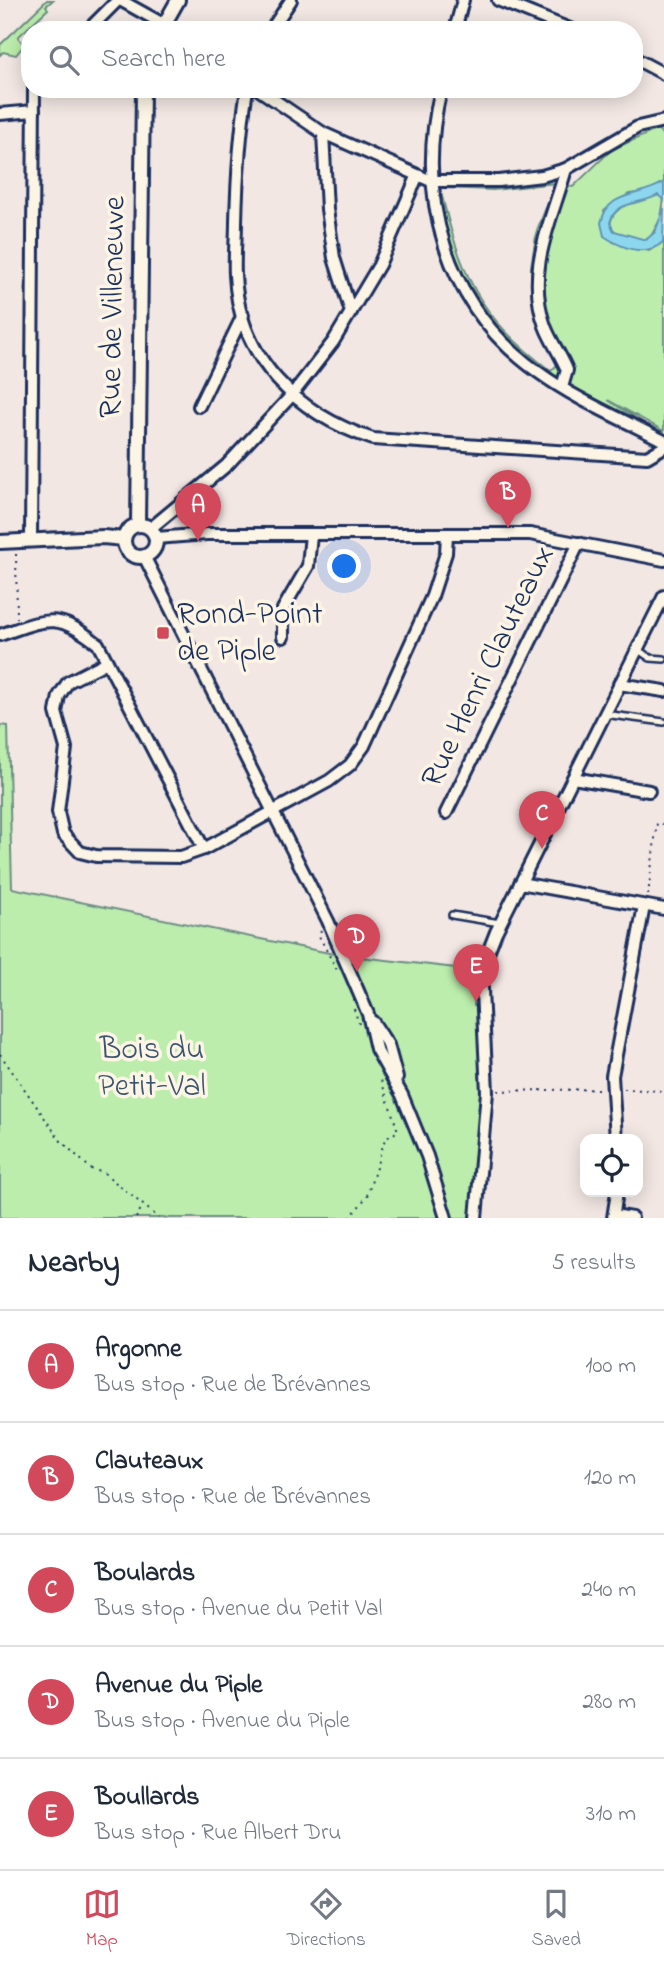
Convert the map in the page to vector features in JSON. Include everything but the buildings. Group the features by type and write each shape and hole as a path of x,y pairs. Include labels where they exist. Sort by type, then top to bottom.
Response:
{"street":[{"path":"97,21 119,0 154,21"},
{"path":"169,21 178,0"},
{"path":"277,21 291,0"},
{"path":"457,21 463,0"},
{"path":"498,0 550,21"},
{"path":"643,63 664,74"},
{"path":"26,540 34,98"},
{"name":"Rue de Villeneuve","path":"143,98 148,530"},
{"path":"246,98 237,152 235,263 243,315 256,350 291,396 342,429 373,439 647,457 664,447"},
{"path":"271,98 323,133 431,181 499,181 566,169 638,127 664,121"},
{"path":"439,98 430,152 431,181 442,243 465,292 498,337 538,373 664,441"},
{"path":"0,114 34,111"},
{"path":"323,133 332,246 351,312"},
{"path":"562,387 567,370 545,325 537,280 543,234 566,169"},
{"path":"148,530 227,465 291,396 333,342 379,265 417,177"},
{"path":"200,407 243,315"},
{"path":"148,530 155,549 145,556 129,552 124,539 128,530 148,530 189,534 447,537 468,534 530,534 664,560"},
{"path":"284,637 283,610 308,566 312,534"},
{"path":"107,662 68,682 59,696 56,712 66,748 58,812 63,834 80,852 96,856 181,857 204,849 329,782 350,765 364,746 432,596 447,537"},
{"path":"0,542 124,539"},
{"name":"Rue Henri Clauteaux","path":"446,813 579,543"},
{"path":"145,556 271,813 328,921 368,1014 376,1049 402,1095 427,1156 446,1218"},
{"path":"476,1218 487,1092 481,970 500,923 664,596"},
{"path":"0,635 48,619 76,627 98,644 204,849"},
{"path":"619,684 664,691"},
{"path":"573,778 649,791"},
{"path":"520,883 664,909"},
{"path":"615,1134 612,1088 644,905"},
{"path":"616,1197 614,1216 632,1218"}],"lane":[{"path":"637,649 650,658 664,660"},
{"path":"604,714 664,722"},
{"path":"452,915 500,923"}],"path":[{"path":"17,629 14,559 26,540"},
{"path":"644,905 657,823 664,824"},
{"path":"323,924 318,936 341,978"},
{"path":"351,1001 360,1025"},
{"path":"0,1054 60,1140 91,1169 104,1173 159,1218"},
{"path":"350,1218 367,1196 385,1139 398,1131 379,1071"},
{"path":"487,1092 612,1088 664,1091"},
{"path":"136,1218 142,1206"}],"green space":[{"path":"47,0 53,0 35,21 25,21"},
{"path":"21,25 21,34 18,37 21,49 16,55 3,52 0,55 0,45"},
{"path":"658,129 664,137 664,182 649,192 629,194 604,211 613,242 649,251 664,241 664,431 608,400 664,436 566,383 571,365 569,366 546,323 539,275 564,185 573,187 611,150"},
{"path":"550,178 559,184 533,297 531,267 537,230 556,183 493,190 444,188 446,184 484,186"},
{"path":"440,188 465,269 489,312 526,351 551,371 557,365 541,329 564,368 561,375 554,377 517,346 500,329 473,291 452,248 440,206"},
{"path":"658,195 664,199 661,218 650,238 629,237 610,227 615,212 621,208"},
{"name":"Bois du Petit-Val","path":"0,725 8,726 12,888 334,954 473,970 474,1006 483,1006 486,1042 476,1218 0,1218"}],"water":[{"path":"664,182 664,200 658,195 629,204 617,210 610,223 614,231 646,240 655,232 664,208 663,242 649,250 641,250 618,244 604,236 601,223 611,204"}],"place":[{"name":"Clauteaux","path":"508,528"},
{"name":"Argonne","path":"198,541"},
{"name":"Rond-Point de Piple","path":"163,633"},
{"name":"Boulards","path":"542,849"},
{"name":"Avenue du Piple","path":"357,972"},
{"name":"Boullards","path":"476,1002"}]}
